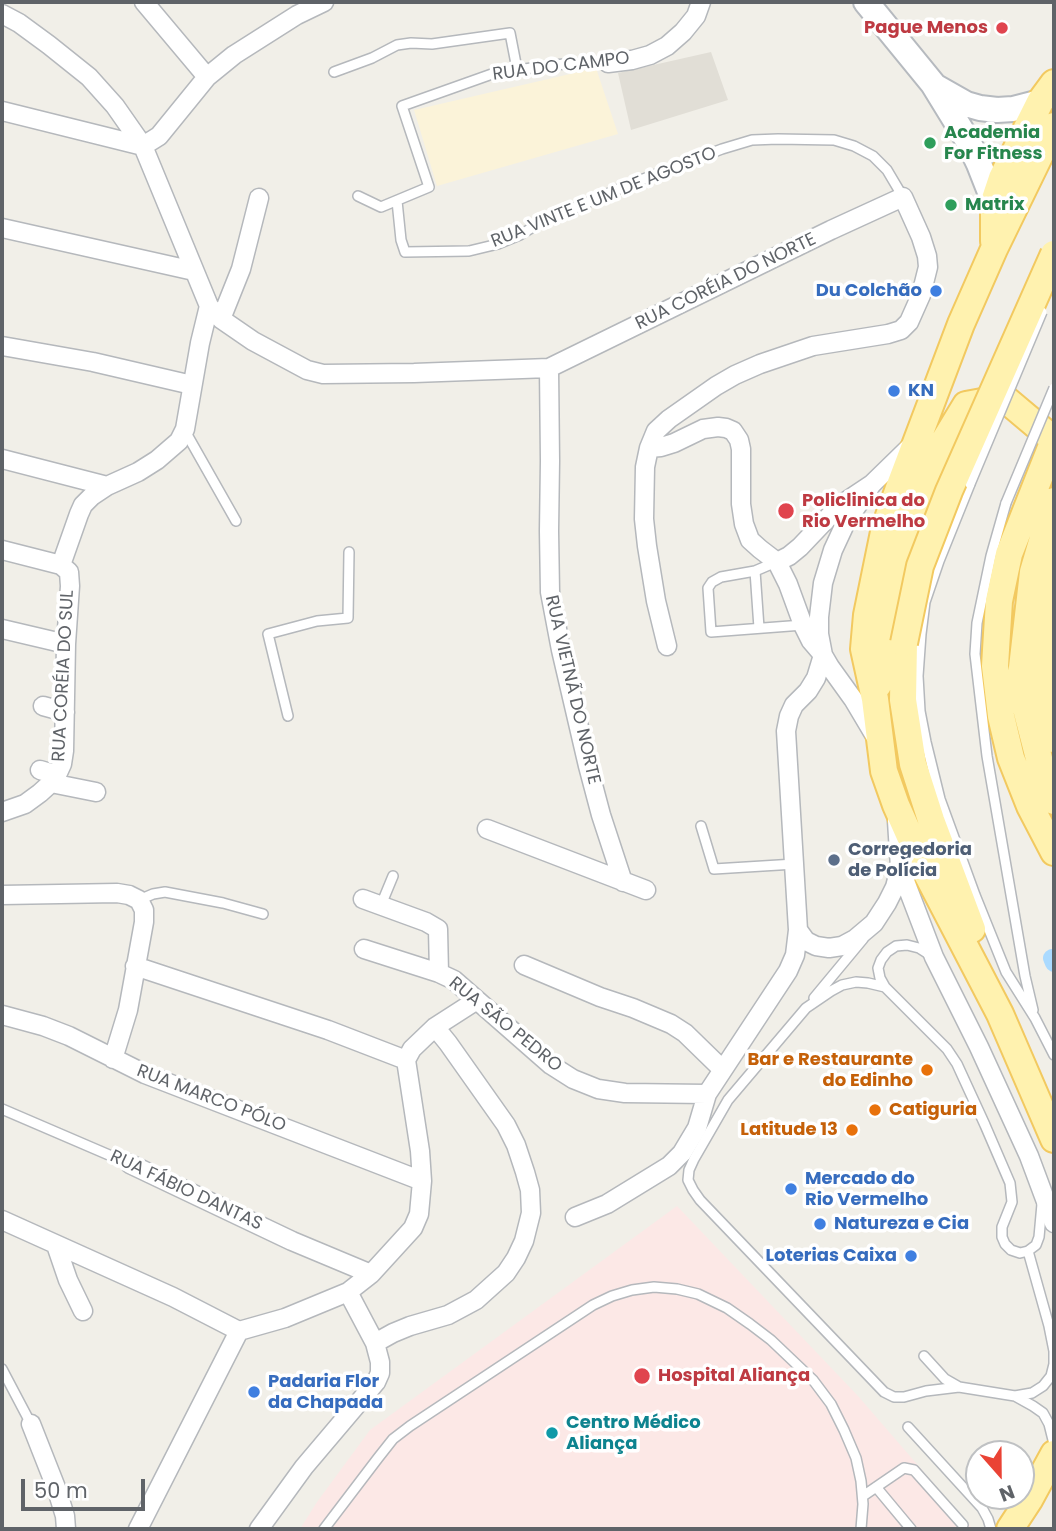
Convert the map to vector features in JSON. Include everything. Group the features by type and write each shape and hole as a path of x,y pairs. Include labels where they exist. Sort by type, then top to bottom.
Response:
{"main road":[{"path":"994,248 994,202 1002,178 1047,93"},
{"path":"1054,126 994,248 961,324 885,527 867,615 864,649 875,699 884,771 895,805 930,880 1000,1014 1054,1139"},
{"path":"1000,1014 979,946 913,765 902,700 904,643 920,566 949,491 1054,254"},
{"path":"875,699 902,547 938,451 966,405 1004,398 1054,440 1009,554 999,601 995,666 1001,716 1011,758 1030,806 1054,852"},
{"path":"1054,501 1033,572 1020,685 1044,778 1054,801"},
{"path":"1054,567 1044,624 1042,661 1054,739"},
{"path":"1010,1529 1041,1471"}],"street":[{"path":"144,2 207,77"},
{"path":"2,111 143,146 159,136 207,77 234,55 297,15 324,2"},
{"name":"RUA DO CAMPO","path":"608,63 650,55 667,46 683,32 701,2"},
{"path":"866,2 933,84 968,141 994,202"},
{"path":"2,14 50,45 89,77 115,106 143,146 194,271 215,313 253,341 307,370 323,374 549,368"},
{"path":"933,84 966,104 997,110 1013,108 1047,93"},
{"path":"667,646 656,601 644,519 645,467 656,431 669,419 735,375 789,353 813,346 888,334 901,330 909,323 921,295 928,267 921,237 903,197"},
{"name":"RUA CORÉIA DO NORTE","path":"549,368 903,197"},
{"path":"185,429 192,385 215,313 241,269 259,198"},
{"path":"2,228 194,271"},
{"path":"2,346 93,362 192,385"},
{"name":"RUA VIETNÃ DO NORTE","path":"549,368 550,592 561,650 601,814 623,882"},
{"path":"649,447 674,443 702,429 718,427 733,431 741,449 741,504 750,540 777,562 811,640 847,690 880,744"},
{"name":"RUA CORÉIA DO SUL","path":"50,776 62,764 64,751 69,572 61,565 83,505 107,486 157,460 179,441 185,429"},
{"path":"575,1217 607,1204 669,1166 682,1153 697,1128 707,1094 782,983 795,955 798,930 786,731 789,716 794,705 812,687 823,655 819,617 823,583 833,550 846,522 872,484 917,439"},
{"path":"2,459 107,486"},
{"path":"777,562 800,547 839,506 872,484"},
{"path":"2,550 61,565"},
{"path":"2,629 66,643"},
{"path":"803,696 826,689 847,690"},
{"path":"43,706 65,712"},
{"path":"2,812 25,804 50,776 96,792"},
{"path":"895,805 900,868 934,957 1029,1156 1054,1223"},
{"path":"487,829 646,890"},
{"path":"798,930 806,941 816,946 842,946 855,939 874,923 887,903 900,868"},
{"path":"2,895 117,892 139,900 144,909 144,922 128,1010 113,1059"},
{"path":"363,899 438,929 439,973"},
{"name":"RUA SÃO PEDRO","path":"364,949 454,980 551,1065 573,1079 598,1089 625,1093 707,1094"},
{"path":"524,965 600,998 633,1007 671,1024 685,1033 723,1070"},
{"path":"135,966 316,1026 406,1060"},
{"path":"2,1220 173,1297 239,1331 285,1318 348,1292 371,1275 413,1228 419,1214 422,1181 420,1150 406,1060 412,1049 435,1027 477,1000"},
{"name":"RUA MARCO PÓLO","path":"2,1015 69,1036 145,1074 422,1181"},
{"path":"374,1343 410,1326 448,1315 476,1300 506,1273 516,1258 524,1241 531,1213 530,1190 525,1172 506,1125 435,1027"},
{"name":"RUA FÁBIO DANTAS","path":"130,1164 292,1241 371,1275"},
{"path":"56,1245 68,1280 83,1311"},
{"path":"258,1529 304,1467 376,1382 380,1373 380,1362 374,1343 348,1292"},
{"path":"138,1529 239,1331"},
{"path":"31,1424 57,1490 66,1529"}],"lane":[{"path":"334,72 372,58 397,45 432,44 510,33 517,69"},
{"name":"RUA DO CAMPO","path":"397,201 429,187 402,106 470,81 517,69 608,63"},
{"name":"RUA VINTE E UM DE AGOSTO","path":"397,201 405,252 469,251 498,244 630,184 722,149 752,141 778,139 834,140 854,146 873,156 887,170 903,197"},
{"path":"358,196 381,207 397,201"},
{"path":"1045,305 950,534 925,602 918,676 920,711 940,799 1006,972 1054,1055"},
{"path":"1035,1018 1025,976 987,756 975,654 976,623 990,556 1006,503 1054,387"},
{"path":"185,429 236,521"},
{"path":"288,716 268,634 317,621 348,618 349,552"},
{"path":"777,562 755,571 721,577 712,582 708,588 711,632 803,625"},
{"path":"755,571 759,628"},
{"path":"701,826 714,869 795,864"},
{"path":"381,905 393,876"},
{"path":"139,900 165,892 263,914"},
{"path":"874,923 807,1008 728,1100 694,1159 688,1180 700,1200 884,1392 894,1397 904,1398 926,1391 959,1387 1015,1396 1032,1393 1043,1386 1051,1376 1054,1351 1028,1251"},
{"path":"934,957 919,948 896,946 881,960 878,968 880,978 885,988 947,1049 957,1064 1010,1183 1012,1202 1002,1227 1002,1237 1011,1250 1020,1253 1036,1245 1043,1191"},
{"path":"807,1008 842,985 856,982 885,988"},
{"name":"RUA FÁBIO DANTAS","path":"2,1109 130,1164"},
{"path":"324,1529 377,1458 393,1439 410,1426 593,1305 632,1290 654,1287 698,1293 727,1308 771,1340 813,1380 831,1404 856,1458 863,1496 861,1529"},
{"path":"924,1356 945,1379 959,1387"},
{"path":"2,1369 31,1424"},
{"path":"1015,1396 1043,1413 1054,1444"},
{"path":"908,1427 965,1488"},
{"path":"863,1496 904,1468 914,1470 963,1525"},
{"path":"876,1487 911,1529"},
{"path":"982,1510 991,1529"}],"shaded area":[{"path":"711,52 728,100 631,130 618,73"},
{"name":"Hospital Aliança","path":"677,1206 858,1396 973,1529 300,1529 370,1430"}],"sand":[{"path":"596,68 618,134 437,186 414,110"}],"waterway":[{"path":"1052,958 1054,963"}],"place":[{"name":"Pague Menos","path":"1002,28"},
{"name":"Academia For Fitness","path":"930,143"},
{"name":"Matrix","path":"951,205"},
{"name":"Du Colchão","path":"936,291"},
{"name":"KN","path":"894,391"},
{"name":"Policlinica do Rio Vermelho","path":"786,511"},
{"name":"Corregedoria de Polícia","path":"834,860"},
{"name":"Bar e Restaurante do Edinho","path":"927,1070"},
{"name":"Catiguria","path":"875,1110"},
{"name":"Latitude 13","path":"852,1130"},
{"name":"Mercado do Rio Vermelho","path":"791,1189"},
{"name":"Natureza e Cia","path":"820,1224"},
{"name":"Loterias Caixa","path":"911,1256"},
{"name":"Hospital Aliança","path":"642,1376"},
{"name":"Padaria Flor da Chapada","path":"254,1392"},
{"name":"Centro Médico Aliança","path":"552,1433"}]}
